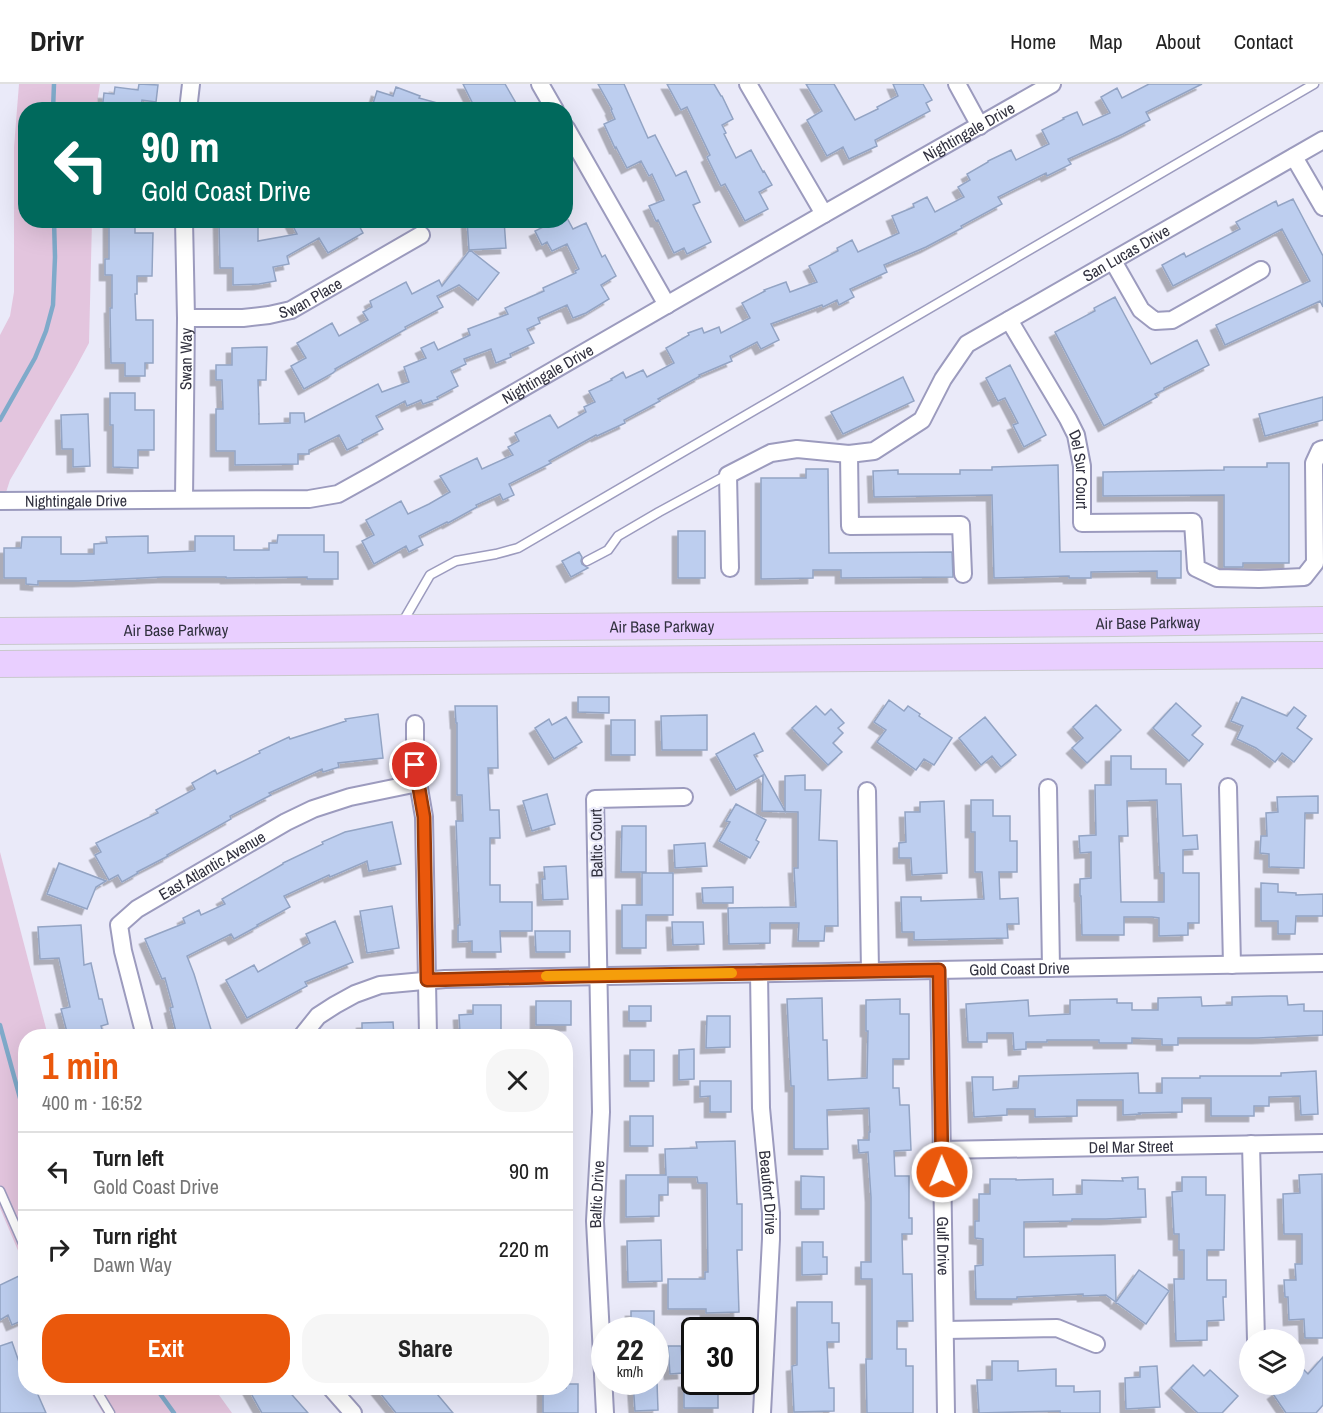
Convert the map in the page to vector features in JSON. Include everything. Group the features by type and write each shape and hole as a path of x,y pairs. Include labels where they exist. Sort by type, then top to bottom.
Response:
{"main road":[{"name":"Air Base Parkway","path":"0,630 1323,620"},
{"name":"Air Base Parkway","path":"0,664 1323,655"}],"street":[{"path":"189,102 191,84"},
{"path":"540,84 550,102"},
{"path":"748,84 824,214"},
{"path":"957,84 980,126"},
{"name":"Nightingale Drive","path":"0,501 309,499 338,494 1052,84"},
{"path":"573,140 667,305"},
{"name":"San Lucas Drive","path":"728,475 771,453 798,449 849,454 874,450 922,420 943,379 967,344 1323,140"},
{"path":"1294,157 1323,207"},
{"name":"Swan Way","path":"184,228 186,318 184,499"},
{"name":"Swan Place","path":"186,318 243,318 291,310 421,235"},
{"path":"1113,261 1141,310 1155,321 1172,320 1261,270"},
{"name":"Del Sur Court","path":"1009,320 1076,435 1082,466 1082,523 1193,522 1196,568 1217,578 1304,577 1315,563 1314,463 1320,450 1323,449"},
{"path":"849,454 850,526 961,525 963,574"},
{"path":"728,475 730,568"},
{"path":"415,724 415,765 424,817 428,1029"},
{"name":"East Atlantic Avenue","path":"143,1029 123,951 119,926 136,909 286,822 350,797 418,783"},
{"path":"1228,787 1232,965"},
{"path":"1048,788 1051,968"},
{"path":"867,791 870,971"},
{"name":"Baltic Court","path":"598,975 595,799 684,797"},
{"name":"Gold Coast Drive","path":"308,1029 318,1016 355,994 380,985 427,980 1323,963"},
{"name":"Gulf Drive","path":"939,970 946,1413"},
{"name":"Beaufort Drive","path":"759,973 761,1108 771,1213 762,1413"},
{"name":"Baltic Drive","path":"598,975 601,1112 595,1221 605,1413"},
{"name":"Del Mar Street","path":"941,1150 1323,1143"},
{"path":"1251,1144 1256,1329"},
{"path":"945,1330 1057,1328 1096,1344"},
{"path":"337,1395 353,1413"}],"lane":[{"path":"399,628 430,574 456,561 518,548 1314,84"},
{"path":"587,561 608,550 618,536 728,475"},
{"path":"0,1191 18,1233"},
{"path":"99,1395 110,1413"}],"shaded area":[{"path":"19,84 100,84 97,102 18,102 18,228 92,228 89,343 10,480 0,511 0,335 10,316 14,292 14,147"},
{"path":"0,852 46,1029 18,1029 18,1250 0,1208"},
{"path":"92,1395 219,1395 232,1413 103,1413"}],"building":[{"path":"139,84 158,85 156,102 142,100 142,102 103,102 104,93 114,94 115,87 138,90"},
{"path":"463,84 505,84 515,102 472,102"},
{"path":"598,84 624,84 648,138 655,135 676,176 686,171 700,202 693,205 711,242 687,254 684,248 674,253 649,206 664,200 652,174 649,176 641,161 627,168 615,148 604,124 615,119"},
{"path":"667,84 714,84 733,119 722,125 736,158 751,150 772,185 759,192 768,209 745,221 725,184 721,186 707,157 710,155 687,107 681,110"},
{"path":"806,84 834,84 855,120 898,96 893,84 923,84 932,100 926,103 930,111 875,140 877,146 849,159 843,147 827,156 807,120 822,111"},
{"path":"1149,84 1202,84 1146,112 1150,120 1068,159 1071,164 1047,176 1046,173 998,197 1002,204 961,226 962,228 884,265 887,272 850,289 854,297 839,305 837,300 771,324 779,340 761,349 757,342 730,356 732,361 699,375 658,399 660,401 624,420 625,423 596,435 549,461 551,463 509,484 514,495 503,500 500,494 476,505 477,507 448,523 419,536 423,545 409,552 406,546 374,564 362,541 374,535 366,520 401,501 408,514 429,504 450,492 440,476 477,458 482,469 513,455 508,447 519,441 515,433 550,415 558,428 586,412 584,407 595,402 589,391 623,372 626,378 643,370 647,377 674,363 666,348 689,335 688,333 702,328 704,333 719,327 721,333 750,318 742,303 764,290 786,282 790,292 817,282 809,266 838,251 837,248 852,240 858,252 899,233 892,216 914,207 913,204 927,197 935,212 964,197 958,187 970,180 967,174 988,161 1011,150 1016,160 1049,144 1042,130 1063,118 1077,112 1083,125 1110,113 1101,97 1117,88 1122,98"},
{"path":"396,87 434,102 374,102 377,91 393,96"},
{"path":"1293,199 1323,256 1323,307 1320,301 1225,345 1216,325 1310,281 1282,229 1173,286 1162,265 1184,253 1186,257 1240,229 1236,222 1276,201 1278,206"},
{"path":"586,223 602,257 605,255 616,276 601,285 609,299 573,318 567,305 538,318 540,323 527,329 534,343 510,354 511,357 496,363 491,349 464,359 466,364 451,371 458,386 437,397 438,399 423,404 421,400 407,406 405,401 376,416 383,429 347,450 339,435 309,450 309,454 298,454 298,464 235,465 235,451 216,451 216,409 223,409 222,380 216,380 216,365 232,365 232,348 267,347 266,380 258,380 259,424 290,423 290,413 304,413 305,422 378,384 382,392 409,382 404,367 426,358 421,348 434,342 438,350 470,335 468,329 508,314 505,308 544,291 543,288 576,273 575,271 579,269 567,244 552,251 547,242 542,245 535,231 541,228 573,229"},
{"path":"109,228 135,228 135,233 153,233 152,276 137,276 137,294 135,294 136,320 153,320 153,363 145,363 145,376 125,376 125,363 111,363 112,275 105,275 105,259 109,259"},
{"path":"219,228 258,228 258,241 297,234 294,228 360,228 363,233 328,253 319,238 287,256 289,264 273,267 276,281 233,285 233,268 220,268"},
{"path":"468,228 505,228 506,248 469,250"},
{"path":"470,250 499,273 478,300 459,285 437,296 443,307 405,327 406,329 304,389 291,366 306,358 297,343 332,323 339,336 368,320 363,312 372,307 370,301 406,282 412,294 439,280 442,286"},
{"path":"1115,297 1151,364 1197,340 1209,365 1164,388 1155,394 1157,397 1104,426 1055,332 1095,311 1094,308"},
{"path":"1010,365 1046,435 1024,447 1013,425 1018,423 1005,398 998,401 986,378"},
{"path":"903,377 914,401 843,434 831,412"},
{"path":"110,393 135,393 135,410 154,410 154,450 138,450 138,468 113,467"},
{"path":"1323,397 1323,420 1265,436 1259,414"},
{"path":"88,414 90,466 73,467 73,449 62,449 61,415"},
{"path":"1267,463 1289,463 1289,563 1243,563 1243,567 1224,567 1224,495 1103,496 1103,472 1224,470 1224,467 1267,467"},
{"path":"1058,465 1060,552 1181,551 1181,578 1157,578 1157,571 1091,572 1091,578 1069,578 1069,576 994,578 992,495 874,497 873,471 898,470 898,474 960,474 960,470 992,470 992,467"},
{"path":"806,469 828,469 829,553 952,552 953,577 841,578 841,570 813,570 813,578 761,579 761,478 806,478"},
{"path":"678,531 705,531 705,578 678,578"},
{"path":"278,535 324,535 324,552 338,552 338,579 163,577 38,581 38,585 26,584 26,578 4,578 4,548 21,548 22,537 61,537 61,554 94,554 94,544 107,543 106,537 148,536 148,553 195,551 195,536 234,536 234,550 269,550 269,543 277,543"},
{"path":"579,552 582,564 588,568 571,577 562,561"},
{"path":"578,697 609,697 609,713 578,712"},
{"path":"1242,697 1287,716 1294,707 1306,716 1297,728 1312,739 1294,762 1282,753 1275,762 1256,748 1237,739 1243,726 1231,721"},
{"path":"889,700 904,711 908,706 952,738 934,765 924,759 916,770 877,742 886,730 874,722"},
{"path":"1176,703 1201,726 1192,735 1203,744 1189,761 1153,728"},
{"path":"1096,705 1121,730 1087,763 1072,748 1083,738 1073,727"},
{"path":"455,706 497,706 498,768 488,768 490,810 499,810 500,838 490,838 490,885 500,885 500,902 532,902 532,931 500,931 501,952 472,952 472,941 458,942 458,925 460,925 456,821 463,821 462,795 457,795"},
{"path":"816,706 825,715 831,709 844,723 838,728 843,733 833,743 842,752 828,765 792,728"},
{"path":"378,714 383,758 338,763 339,767 323,772 322,769 269,793 271,795 230,816 231,819 122,882 118,875 109,880 95,855 101,852 96,843 158,813 156,810 195,789 192,783 215,770 217,774 289,737 290,739 346,721 345,719"},
{"path":"707,715 707,750 662,750 661,716"},
{"path":"566,717 582,742 554,759 535,728 549,719 552,725"},
{"path":"985,717 1016,755 1001,767 992,756 981,765 959,738"},
{"path":"611,720 635,720 635,755 611,755"},
{"path":"754,733 763,751 754,755 785,811 785,776 805,775 805,790 821,790 819,840 837,841 838,926 825,926 824,941 798,941 799,923 770,923 770,943 729,944 728,908 796,907 794,868 798,868 798,812 762,811 763,775 736,790 716,754"},
{"path":"1111,756 1131,756 1131,769 1166,769 1166,784 1181,784 1183,836 1197,835 1198,849 1183,850 1183,873 1199,873 1199,923 1188,923 1188,935 1159,936 1159,918 1124,917 1124,935 1082,935 1080,879 1091,878 1091,852 1080,853 1079,836 1096,835 1095,785 1111,785","holes":["1157,800 1160,873 1164,873 1164,902 1121,902 1119,836 1128,836 1127,801"]},
{"path":"547,794 555,824 532,831 523,801"},
{"path":"1318,796 1318,813 1305,813 1304,868 1269,867 1269,854 1260,853 1261,836 1267,836 1266,813 1278,812 1277,797"},
{"path":"971,800 993,800 993,816 1010,816 1010,841 1017,841 1017,872 999,872 1000,899 1018,898 1019,924 1007,924 1008,938 914,940 914,932 902,932 901,897 921,897 921,901 984,899 982,872 975,872 975,832 971,832"},
{"path":"944,801 947,873 912,875 911,858 899,858 899,843 906,842 905,812 920,812 920,802"},
{"path":"736,804 766,820 756,840 759,842 750,858 719,841 730,822 726,821"},
{"path":"392,822 401,864 369,871 367,861 330,877 329,875 284,896 290,907 258,926 234,939 231,934 187,956 211,1029 175,1029 170,1008 173,1007 165,978 162,979 145,939 185,923 183,918 199,910 201,915 225,904 222,899 283,863 345,832"},
{"path":"622,826 646,826 646,872 621,872"},
{"path":"705,843 707,866 675,868 674,845"},
{"path":"59,863 106,881 96,887 87,909 47,894"},
{"path":"566,866 568,899 543,900 544,867"},
{"path":"642,873 673,873 673,915 646,915 646,948 622,948 622,905 642,905"},
{"path":"1261,883 1278,884 1278,892 1296,893 1296,895 1323,894 1323,916 1296,916 1295,934 1278,934 1278,921 1261,921"},
{"path":"733,887 733,903 703,903 702,888"},
{"path":"392,906 399,948 367,953 360,911"},
{"path":"335,921 353,962 305,982 307,986 247,1018 226,980 254,965 258,972 310,943 306,934"},
{"path":"672,922 703,922 704,944 673,945"},
{"path":"81,925 84,965 91,963 99,999 102,999 108,1024 101,1026 102,1029 66,1029 61,1009 70,1007 59,958 40,959 38,927"},
{"path":"535,931 570,931 570,952 536,952"},
{"path":"1287,996 1288,1005 1304,1004 1304,1011 1323,1011 1323,1035 1178,1038 1178,1045 1162,1045 1162,1039 1132,1038 1132,1043 1099,1043 1099,1040 1047,1040 1047,1042 1026,1042 1026,1049 1014,1050 1013,1033 987,1033 987,1042 968,1042 966,1004 1028,1000 1029,1016 1070,1014 1070,1000 1117,999 1117,1003 1132,1003 1132,1010 1158,1010 1158,998 1201,997 1202,1006 1232,1005 1232,997"},
{"path":"822,998 823,1040 827,1040 828,1080 867,1078 866,1000 900,999 900,1014 909,1014 909,1059 893,1059 893,1088 899,1088 900,1105 909,1105 911,1150 894,1151 895,1176 909,1176 909,1218 912,1218 912,1234 902,1234 903,1274 912,1274 913,1321 897,1321 897,1349 906,1349 906,1366 913,1366 913,1413 867,1413 866,1359 872,1359 872,1279 861,1279 861,1262 871,1262 871,1197 868,1152 859,1153 858,1140 869,1140 869,1108 827,1110 828,1149 794,1149 794,1086 791,1086 787,999"},
{"path":"536,1001 571,1001 571,1025 536,1025"},
{"path":"473,1005 501,1005 501,1029 460,1029 459,1015 473,1014"},
{"path":"629,1006 651,1006 651,1021 629,1021"},
{"path":"707,1016 730,1016 730,1047 706,1048"},
{"path":"393,1022 394,1029 362,1029 362,1023"},
{"path":"694,1049 694,1079 679,1080 679,1050"},
{"path":"630,1050 654,1050 654,1081 630,1081"},
{"path":"1316,1071 1318,1114 1301,1115 1300,1096 1269,1097 1269,1106 1254,1106 1254,1116 1211,1116 1211,1098 1182,1098 1182,1112 1123,1115 1123,1100 1077,1100 1077,1116 1035,1117 1035,1109 1007,1109 1007,1115 974,1117 972,1077 993,1077 993,1090 1018,1088 1019,1076 1138,1073 1139,1093 1162,1093 1162,1078 1281,1076 1281,1073"},
{"path":"700,1081 731,1081 731,1112 710,1112 710,1096 700,1097"},
{"path":"630,1116 653,1116 653,1146 630,1146"},
{"path":"735,1141 737,1204 742,1204 742,1250 737,1250 739,1312 706,1313 706,1309 668,1309 668,1279 705,1279 705,1272 708,1272 707,1183 698,1183 697,1177 668,1177 668,1195 659,1195 659,1216 626,1217 626,1175 666,1175 665,1149 697,1148 696,1142"},
{"path":"1322,1174 1323,1338 1305,1338 1304,1319 1289,1320 1288,1297 1285,1297 1284,1280 1296,1280 1295,1264 1302,1264 1302,1234 1284,1234 1283,1194 1300,1193 1299,1175"},
{"path":"801,1176 824,1177 824,1209 801,1209"},
{"path":"1138,1177 1138,1189 1145,1189 1146,1217 1024,1222 1024,1257 1115,1255 1116,1302 1139,1270 1169,1291 1146,1324 1106,1295 976,1299 975,1266 983,1265 983,1239 975,1238 975,1221 979,1221 979,1194 990,1194 990,1179 1053,1179 1053,1195 1082,1194 1082,1180 1123,1181 1122,1178"},
{"path":"1182,1177 1206,1177 1206,1195 1225,1195 1224,1250 1207,1250 1207,1280 1226,1280 1226,1297 1223,1297 1224,1320 1207,1321 1207,1340 1176,1341 1174,1279 1184,1279 1184,1250 1179,1250 1179,1234 1174,1234 1172,1192 1182,1191"},
{"path":"661,1240 662,1281 628,1282 627,1241"},
{"path":"802,1242 823,1242 823,1257 827,1257 827,1274 802,1275"},
{"path":"18,1276 18,1322 12,1325 8,1315 0,1320 0,1285"},
{"path":"797,1302 832,1302 832,1323 839,1323 839,1342 827,1342 829,1388 834,1388 834,1411 794,1412 792,1366 797,1365"},
{"path":"631,1311 654,1311 654,1317 631,1317"},
{"path":"12,1342 18,1359 18,1395 38,1395 46,1413 0,1413 0,1346"},
{"path":"669,1346 681,1346 681,1373 670,1374"},
{"path":"1323,1357 1323,1405 1316,1413 1286,1413 1274,1395 1305,1395 1305,1371 1308,1374"},
{"path":"992,1361 1018,1361 1018,1371 1056,1369 1056,1386 1074,1386 1074,1392 1100,1391 1100,1413 1060,1413 1060,1411 979,1413 977,1380 992,1380"},
{"path":"1193,1365 1204,1376 1210,1370 1238,1396 1222,1413 1198,1413 1171,1388"},
{"path":"1157,1366 1160,1407 1126,1409 1125,1378 1140,1377 1140,1367"},
{"path":"573,1384 578,1384 578,1413 543,1413 543,1395 573,1395"},
{"path":"252,1395 292,1395 308,1413 262,1413"},
{"path":"382,1395 438,1395 453,1413 396,1413"},
{"path":"634,1395 657,1395 658,1410 635,1411"},
{"path":"684,1395 718,1395 718,1408 684,1408"}],"waterway":[{"path":"53,102 54,84"},
{"path":"0,420 35,358 46,331 53,305 54,228"},
{"path":"0,1025 18,1091"},
{"path":"161,1395 174,1413"}],"slow traffic":[{"path":"546,976 732,973"}],"route":[{"path":"415,765 424,817 427,980 939,970 942,1172"}]}
